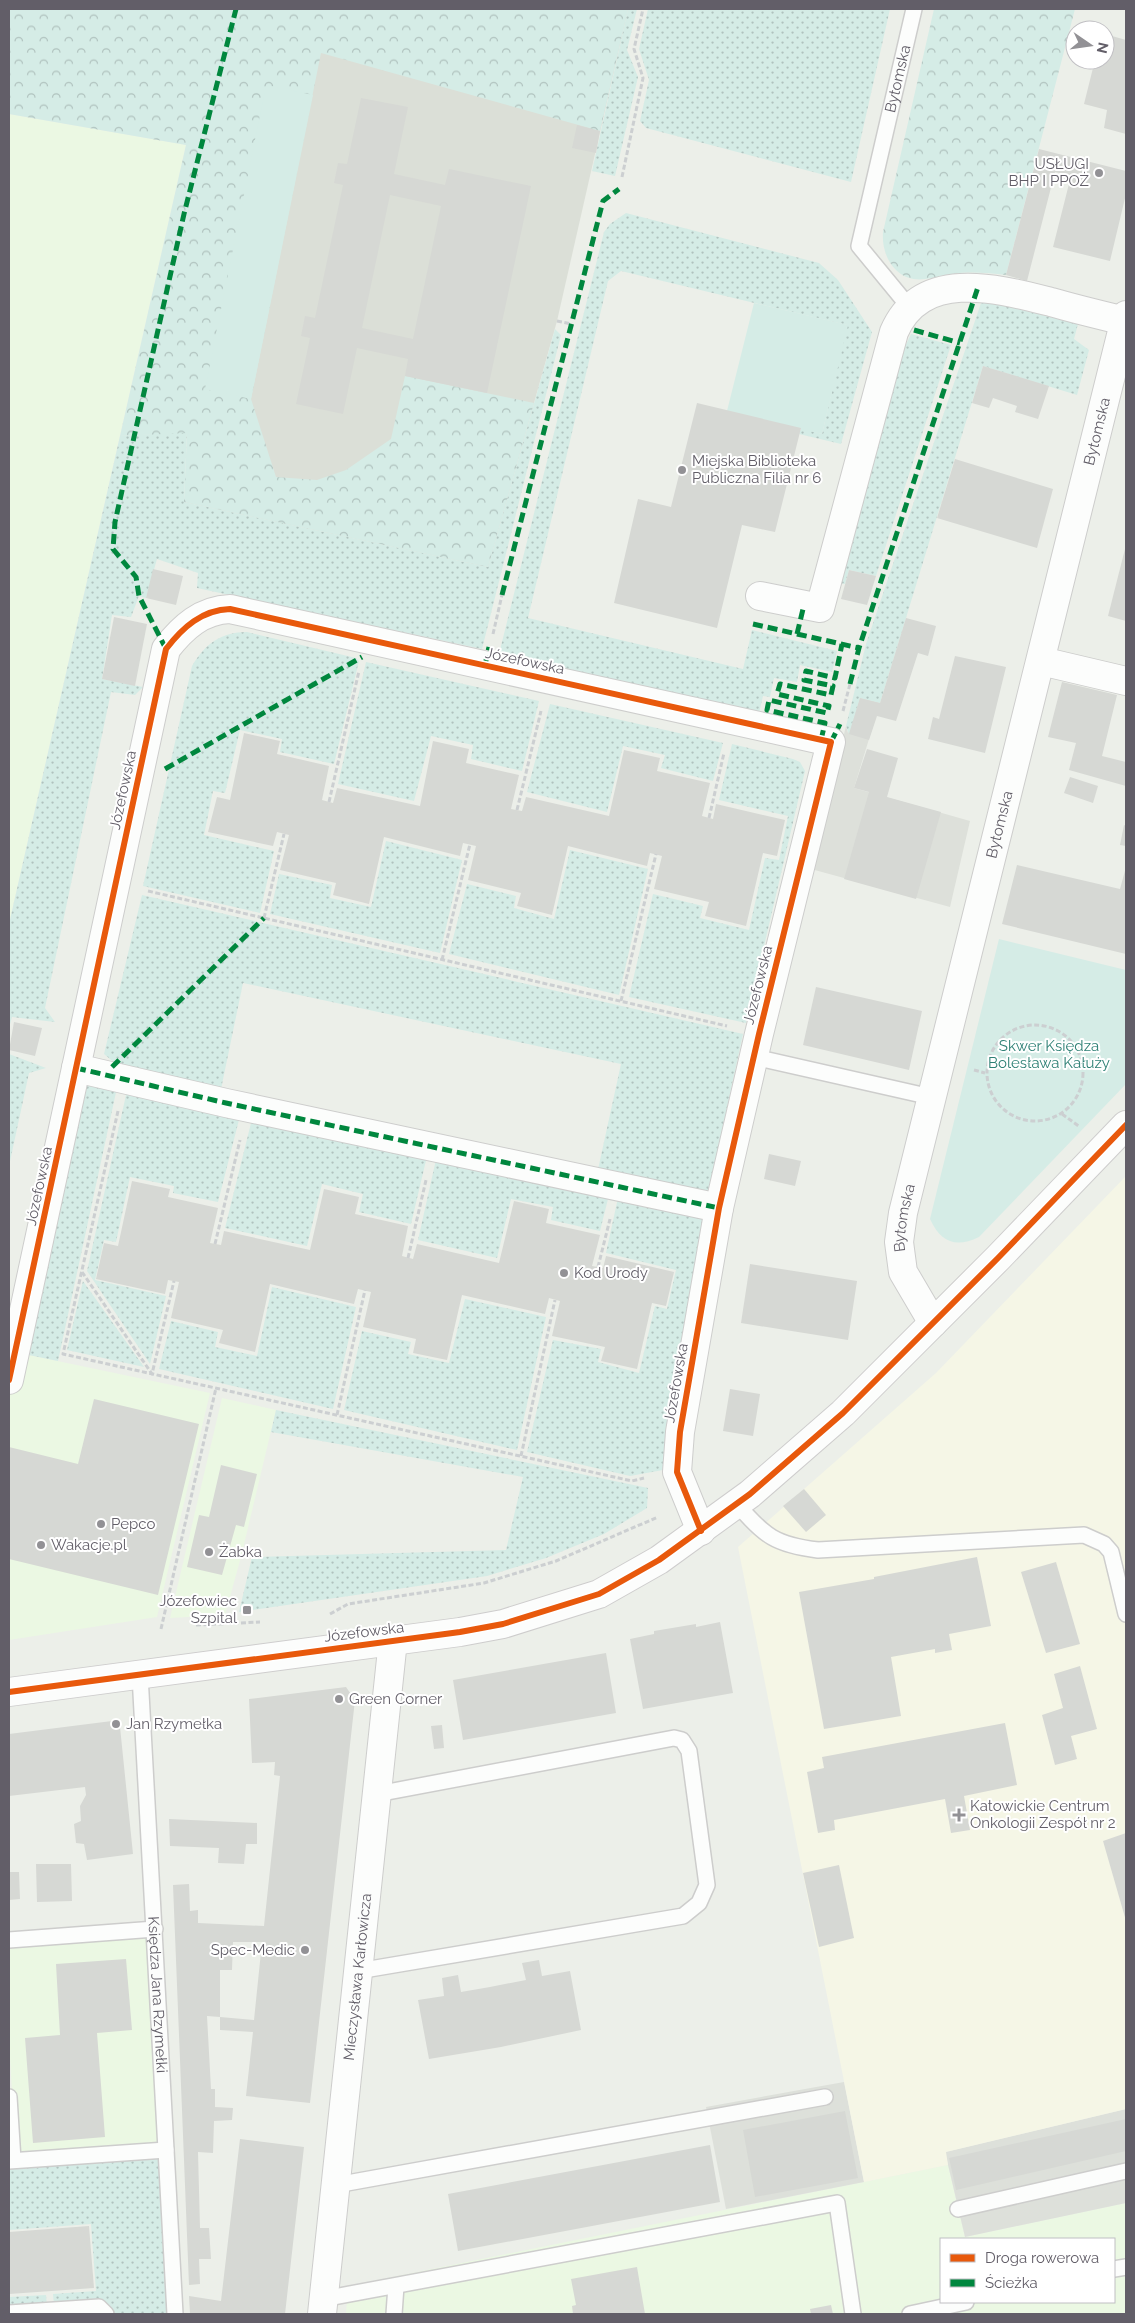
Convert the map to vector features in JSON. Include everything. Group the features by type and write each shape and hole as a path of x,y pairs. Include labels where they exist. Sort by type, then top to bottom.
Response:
{"street":[{"name":"Bytomska","path":"760,596 820,608 894,332 901,319 921,299 941,292 968,287 990,288 1125,327 903,1213 899,1242 903,1272 933,1323"},
{"name":"Józefowska","path":"9,1380 166,649 189,623 215,609 230,609 831,742 719,1208 680,1432 677,1472 701,1530"},
{"path":"1041,661 1126,681"},
{"path":"76,1068 247,1107 719,1208"},
{"name":"Józefowska","path":"9,1692 460,1632 503,1624 599,1594 659,1560 701,1530 737,1504 816,1439 933,1323 1126,1125"},
{"name":"Mieczysława Karłowicza","path":"323,2307 393,1640"}],"lane":[{"name":"Bytomska","path":"910,308 859,246 914,9"},
{"path":"757,1045 931,1097"},
{"path":"737,1504 749,1519 771,1539 798,1548 818,1550 1084,1535 1104,1544 1110,1552 1126,1614"},
{"name":"Księdza Jana Rzymełki","path":"140,1675 175,2314"},
{"path":"358,1971 683,1916 699,1904 707,1885 689,1751 682,1740 674,1738 377,1794"},
{"path":"9,1940 155,1929"},
{"path":"9,2097 11,2160 166,2150"},
{"path":"336,2185 825,2097"},
{"path":"958,2209 1126,2171"},
{"path":"323,2307 396,2286 837,2203 853,2314"},
{"path":"394,2314 396,2286"},
{"path":"910,2314 961,2303"},
{"path":"9,2314 99,2307 106,2314"}],"path":[{"path":"622,178 643,78 634,49 643,9"},
{"path":"557,321 572,324"},
{"path":"492,638 502,595"},
{"path":"329,802 360,666"},
{"path":"517,810 548,679"},
{"path":"842,716 850,684"},
{"path":"709,818 732,720"},
{"path":"264,918 284,834"},
{"path":"442,960 470,844"},
{"path":"621,1001 656,854"},
{"path":"138,889 621,1001 757,1045"},
{"path":"1026,1024 1049,1026 1068,1037 1081,1055 1084,1077 1077,1098 1062,1114 1041,1122 1020,1120 1002,1109 989,1092 986,1073 992,1050 1006,1033 1026,1024"},
{"path":"125,1080 63,1354 632,1481 677,1472"},
{"path":"215,1244 247,1107"},
{"path":"1062,1114 1086,1131"},
{"path":"408,1258 434,1147"},
{"path":"598,1267 617,1186"},
{"path":"82,1272 152,1374"},
{"path":"152,1374 174,1281"},
{"path":"336,1415 365,1290"},
{"path":"521,1456 555,1300"},
{"path":"161,1629 216,1388"},
{"path":"327,1616 348,1604 484,1583 556,1561 690,1504"},
{"path":"196,1624 266,1622"}],"shaded area":[{"path":"262,9 628,9 557,321 488,567 184,502"},
{"path":"9,114 186,145 9,924"},
{"path":"860,698 880,703 854,788 970,821 950,907 811,869 846,726 848,733"},
{"name":"Katowickie Centrum Onkologii Zespół nr 2","path":"1126,1176 1126,2109 946,2152 948,2165 864,2182 738,1547 936,1373"},
{"path":"24,1354 210,1393 157,1617 9,1640 9,1393"},
{"path":"222,1398 276,1410 241,1557 225,1615 170,1618"},
{"path":"152,1932 162,2146 16,2156 9,2042 9,1943"},
{"path":"844,2082 864,2182 726,2209 706,2107"},
{"path":"1126,2109 1126,2203 965,2237 945,2152"},
{"path":"948,2165 965,2237 1126,2203 1126,2313 346,2314 348,2286"}],"green space":[{"path":"9,9 628,9 600,131 321,53 251,399 276,477 317,480 346,470 391,439 405,376 534,403 488,567 184,502 187,433 120,436 186,145 9,114"},
{"path":"628,9 637,9 627,50 638,77 615,176 592,171"},
{"path":"648,9 890,9 851,182 646,128 640,121 649,80 639,49"},
{"path":"934,9 1075,9 1072,20 1065,20 1065,48 1006,275 966,273 925,279 906,277 888,259 883,241 883,232"},
{"path":"266,85 313,95 251,399 205,389"},
{"path":"626,213 819,263 838,280 872,332 841,444 799,434 801,428 822,434 847,325 621,271 608,281 528,618 743,669 752,630 837,651 832,672 800,665 797,682 774,678 770,697 763,696 759,713 499,654 604,232 610,224"},
{"path":"754,303 848,325 822,434 727,411"},
{"path":"981,303 998,304 1078,324 1074,339 1089,350 1077,395 983,366 880,703 860,698 849,734 846,726 866,644"},
{"path":"555,329 561,335 482,649 197,588 198,573 157,559 146,598 139,596 131,617 112,615 102,679 143,687 135,695 111,692 45,1008 55,1022 12,1017 9,1028 9,924 120,436 187,432 184,502 488,567"},
{"path":"911,334 951,345 876,576 849,570 845,584 839,583 902,353"},
{"path":"247,632 356,658 359,661 334,764 280,752 282,739 240,730 225,793 213,791 204,835 274,851 260,913 143,886 192,666 202,651 215,641 229,634"},
{"path":"366,662 539,701 522,771 471,759 473,745 431,736 414,801 338,784"},
{"path":"550,704 723,743 713,781 661,768 665,755 623,746 607,812 527,792"},
{"path":"732,744 793,759 800,762 805,771 746,1023 629,997 653,894 703,906 700,918 749,930 765,858 779,860 788,816 719,800"},
{"path":"386,841 462,860 440,953 270,914 279,874 332,885 330,898 371,907"},
{"path":"570,850 648,869 619,995 449,954 467,884 516,896 514,908 554,919"},
{"path":"142,895 743,1034 707,1199 597,1174 621,1064 243,983 220,1094 128,1074 104,1054"},
{"name":"Skwer Księdza Bolesława Kałuży","path":"999,939 1126,970 1126,1084 979,1237 956,1242 944,1238 934,1227 930,1219"},
{"path":"9,1054 46,1068 29,1073 9,1166"},
{"path":"84,1075 118,1083 58,1361 24,1354"},
{"path":"128,1086 241,1112 218,1202 173,1193 174,1186 130,1177 116,1242 104,1240 95,1280 166,1296 150,1364 87,1271"},
{"path":"253,1115 428,1152 411,1224 359,1212 363,1194 322,1184 307,1246 225,1228"},
{"path":"437,1155 610,1191 600,1231 551,1220 553,1207 511,1199 497,1258 418,1240"},
{"path":"619,1193 704,1210 663,1470 630,1476 527,1452 553,1340 601,1349 598,1362 639,1373 655,1306 667,1309 676,1270 606,1253"},
{"path":"83,1281 144,1367 67,1350"},
{"path":"272,1287 356,1307 333,1409 159,1369 171,1321 218,1332 215,1347 257,1356"},
{"path":"465,1299 546,1317 517,1450 344,1410 362,1331 411,1342 408,1354 449,1363"},
{"path":"276,1410 648,1488 647,1508 604,1534 546,1558 487,1576 239,1612 252,1557 506,1550 523,1477 271,1432"},
{"path":"162,2155 171,2314 110,2314 54,2305 53,2294 96,2291 91,2224 9,2230 9,2166"},
{"path":"46,2295 47,2306 9,2309 9,2297"}],"building":[{"path":"1115,37 1126,40 1126,134 1104,128 1107,110 1084,104 1092,70 1115,70"},
{"path":"361,98 408,107 394,174 445,185 449,169 531,186 487,393 405,376 408,359 357,348 343,414 296,404 310,338 301,336 305,316 315,318 343,185 334,183 338,163 347,164","holes":["390,195 441,206 413,339 362,328"]},
{"path":"577,125 600,131 596,153 572,148"},
{"path":"1039,149 1126,171 1126,194 1110,261 1053,247 1071,176 1055,172 1027,281 1006,275"},
{"path":"983,366 1049,386 1038,419 1015,412 1017,406 993,398 989,408 972,403"},
{"path":"697,403 801,428 775,532 742,525 717,628 614,603 638,499 671,507"},
{"path":"955,459 1053,489 1037,548 937,518"},
{"path":"1126,545 1126,621 1108,616"},
{"path":"153,569 183,576 176,605 146,598"},
{"path":"849,570 876,576 867,605 841,599"},
{"path":"114,617 147,624 135,686 102,679"},
{"path":"906,618 936,626 928,656 918,653 896,721 877,716 869,740 849,734 860,698 880,703"},
{"path":"955,656 1006,667 985,753 928,739 933,717 939,719"},
{"path":"1062,682 1117,695 1102,756 1126,762 1126,786 1069,770 1076,743 1048,737"},
{"path":"244,733 280,741 277,754 329,766 322,800 333,803 337,788 420,806 433,741 469,749 466,763 519,775 511,809 522,811 526,797 609,816 624,750 660,758 657,771 710,783 702,816 713,819 716,804 785,820 777,856 763,853 746,926 705,916 709,902 654,889 662,856 650,853 647,866 568,846 552,915 517,906 521,893 468,880 476,846 463,843 460,856 384,837 369,904 333,895 336,883 280,870 289,835 277,832 273,846 208,832 217,797 230,800"},
{"path":"867,749 898,758 887,797 941,812 916,899 844,879 869,792 854,788"},
{"path":"1070,777 1098,786 1093,803 1064,793"},
{"path":"1124,825 1126,826 1126,846 1120,845"},
{"path":"1017,865 1120,889 1126,867 1126,954 1002,924"},
{"path":"816,987 922,1011 909,1070 803,1045"},
{"path":"14,1022 42,1028 35,1056 9,1050"},
{"path":"769,1154 801,1161 795,1186 764,1179"},
{"path":"132,1181 170,1189 168,1197 218,1208 210,1243 221,1245 224,1231 310,1250 324,1189 359,1197 355,1214 408,1226 402,1256 413,1259 417,1244 499,1263 514,1201 549,1209 546,1223 600,1235 592,1266 603,1268 606,1256 674,1272 666,1306 652,1303 637,1369 601,1361 605,1347 552,1336 560,1301 549,1298 545,1314 462,1295 447,1360 413,1353 416,1339 363,1327 371,1292 358,1289 354,1304 270,1284 255,1352 219,1343 223,1330 171,1318 179,1282 168,1280 165,1294 96,1279 104,1243 118,1246"},
{"path":"750,1264 857,1281 848,1340 741,1323"},
{"path":"730,1389 760,1394 753,1436 723,1431"},
{"path":"94,1399 199,1424 158,1595 9,1559 9,1447 78,1464"},
{"path":"221,1465 257,1474 244,1527 236,1525 222,1575 187,1567 199,1515 209,1517"},
{"path":"804,1489 826,1515 806,1532 783,1506"},
{"path":"977,1557 991,1626 949,1634 952,1650 935,1653 935,1649 891,1657 901,1716 824,1729 799,1592 874,1579 874,1577"},
{"path":"1056,1562 1080,1644 1046,1653 1021,1572"},
{"path":"720,1622 733,1693 643,1709 630,1639 654,1634 654,1631 696,1624 696,1627"},
{"path":"606,1653 616,1713 463,1740 453,1680"},
{"path":"1080,1666 1097,1729 1071,1736 1077,1759 1055,1765 1042,1715 1063,1708 1054,1674"},
{"path":"346,1687 355,1700 310,2103 246,2096 253,2032 220,2030 220,2017 207,2016 211,2089 215,2089 215,2107 233,2108 232,2120 214,2121 213,2153 198,2152 200,2228 209,2228 211,2259 199,2259 200,2284 189,2285 173,1885 189,1884 190,1911 198,1910 198,1923 264,1926 280,1776 274,1775 275,1762 252,1763 249,1699","holes":["233,1942 262,1942 254,2020 220,2017 220,1970 232,1970"]},
{"path":"112,1721 120,1727 133,1854 87,1860 84,1844 76,1843 74,1824 81,1821 80,1806 86,1795 85,1787 9,1796 9,1734"},
{"path":"1005,1723 1017,1785 964,1796 970,1830 951,1833 945,1799 834,1820 835,1830 818,1833 807,1772 824,1768 822,1757"},
{"path":"442,1725 444,1748 434,1749 431,1726"},
{"path":"169,1819 257,1823 257,1844 246,1844 244,1864 218,1863 219,1848 170,1846"},
{"path":"1126,1833 1126,1921 1103,1841"},
{"path":"36,1864 71,1864 72,1901 37,1902"},
{"path":"839,1865 854,1938 819,1947 803,1873"},
{"path":"9,1872 19,1872 20,1899 9,1900"},
{"path":"126,1959 132,2030 97,2033 105,2137 33,2143 25,2038 60,2035 56,1964"},
{"path":"539,1960 542,1976 570,1971 581,2030 501,2047 429,2059 418,2000 444,1996 442,1978 458,1975 461,1992 490,1987 526,1980 522,1963"},
{"path":"845,2111 858,2178 755,2197 743,2130"},
{"path":"1126,2119 1126,2151 956,2190 949,2158"},
{"path":"240,2139 304,2147 285,2314 190,2314 189,2296 221,2301"},
{"path":"710,2145 720,2202 458,2251 448,2194"},
{"path":"89,2226 94,2288 9,2294 9,2232"},
{"path":"637,2267 645,2314 573,2314 572,2306 576,2305 571,2279"},
{"path":"831,2305 833,2314 811,2314 810,2309"}],"marked path":[{"path":"166,649 139,596 136,577 113,549 115,522 184,214 236,9"},
{"path":"502,595 603,201 619,189"},
{"path":"850,684 859,648 978,287"},
{"path":"914,330 960,343"},
{"path":"797,634 804,605"},
{"path":"753,624 859,648"},
{"path":"821,740 825,723 767,710 769,700 827,713 829,706 777,694 780,684 831,695 833,686 804,680 806,671 835,678 842,644"},
{"path":"485,665 489,647"},
{"path":"165,769 362,657"},
{"path":"831,742 840,724"},
{"path":"112,1067 264,918"},
{"path":"76,1068 226,1103 719,1208"}],"cycle path":[{"path":"9,1380 166,649 194,621 202,616 230,609 831,742 759,1034 719,1208 680,1432 677,1472 701,1531"},
{"path":"9,1692 460,1632 503,1624 599,1594 659,1560 750,1494 843,1413 998,1258 1126,1125"}],"place":[{"name":"USŁUGI BHP I PPOŻ","path":"1099,173"},
{"name":"Miejska Biblioteka Publiczna Filia nr 6","path":"682,470"},
{"name":"Kod Urody","path":"564,1273"},
{"name":"Pepco","path":"101,1524"},
{"name":"Wakacje.pl","path":"41,1545"},
{"name":"Żabka","path":"209,1552"},
{"name":"Józefowiec Szpital","path":"247,1610"},
{"name":"Green Corner","path":"339,1699"},
{"name":"Jan Rzymełka","path":"116,1724"},
{"name":"Katowickie Centrum Onkologii Zespół nr 2","path":"959,1815"},
{"name":"Spec-Medic","path":"305,1950"}]}
